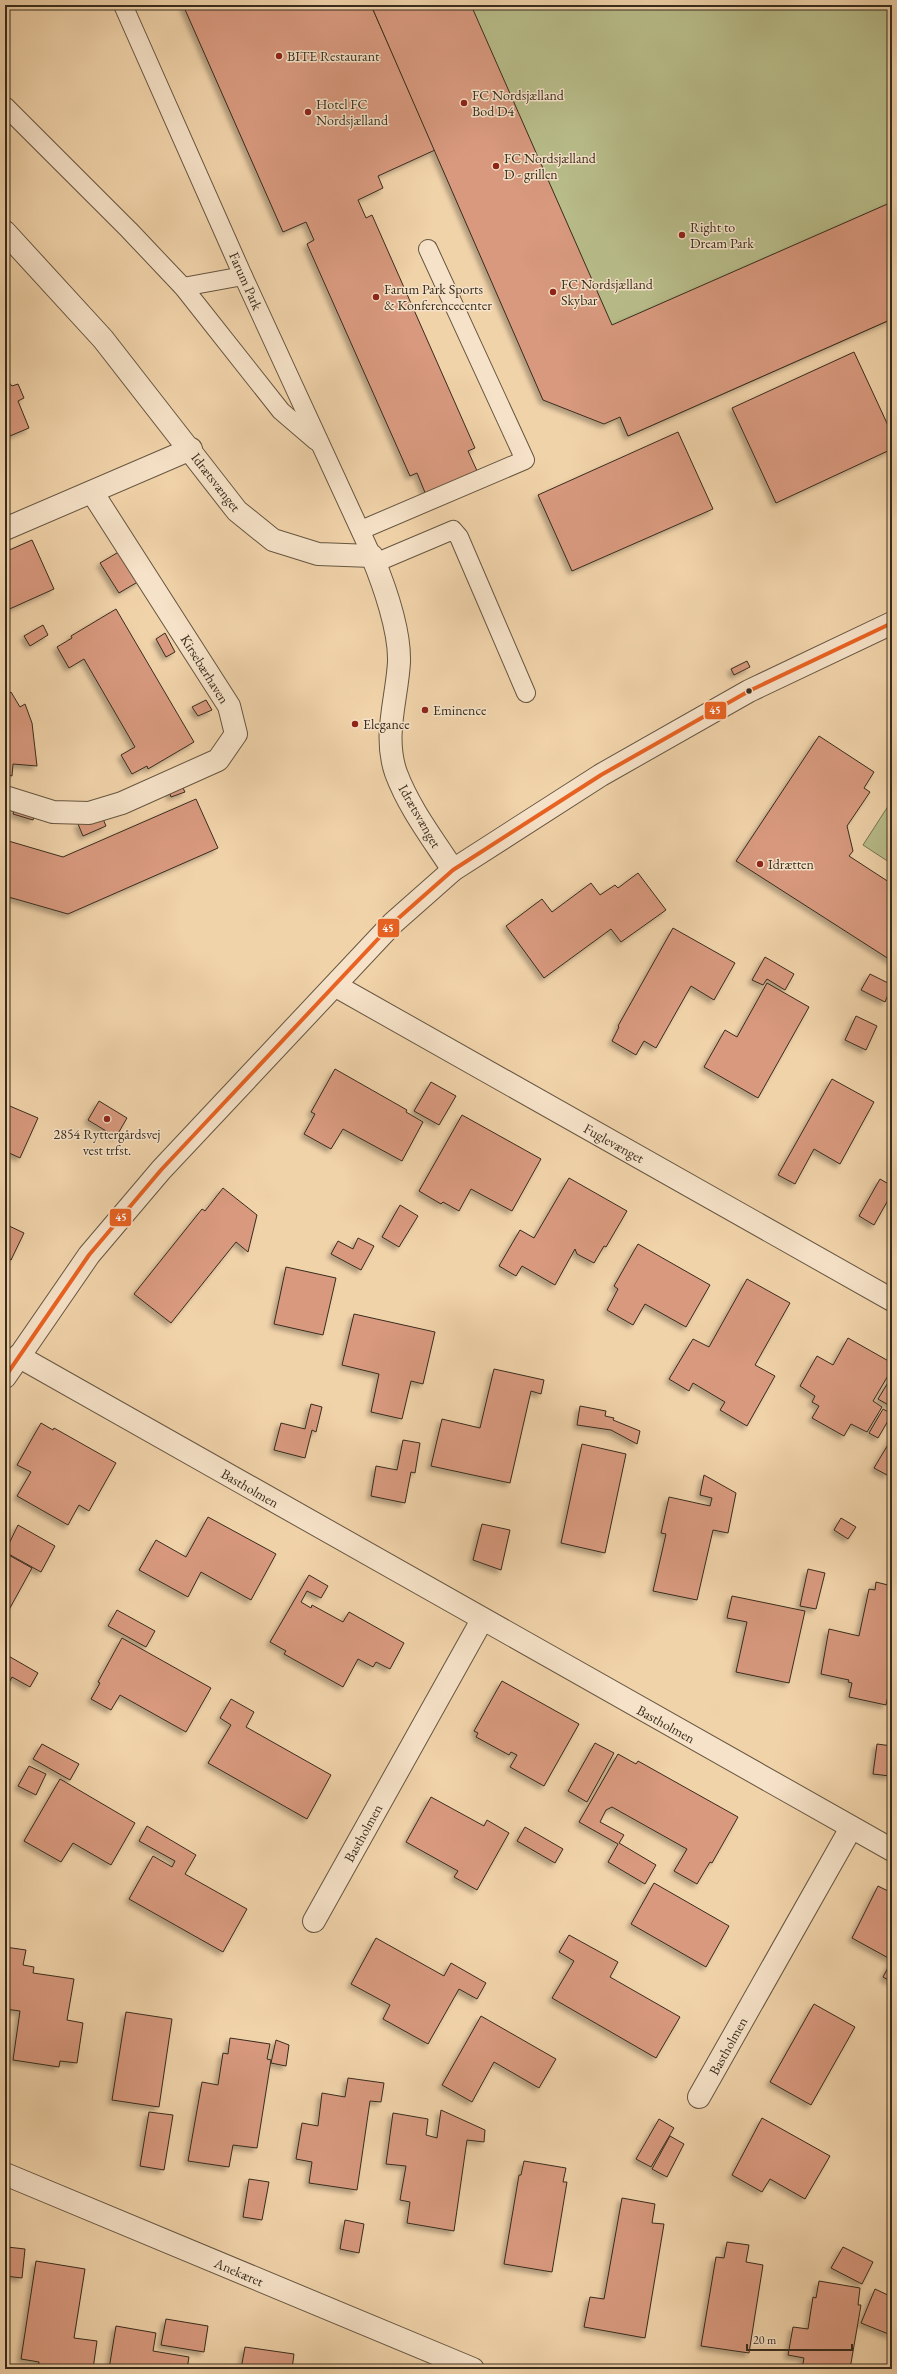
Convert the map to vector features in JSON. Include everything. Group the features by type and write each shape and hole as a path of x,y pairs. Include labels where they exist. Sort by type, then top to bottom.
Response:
{"street":[{"name":"Idrætsvænget","path":"5,232 102,339 190,449 237,511 274,540 318,554 374,559 390,606 399,660 389,735 396,772 413,810 453,870"},
{"path":"5,529 190,449"},
{"name":"Kirsebærhaven","path":"5,797 53,812 89,813 122,803 218,760 236,734 230,706 92,492"},
{"path":"5,1377 18,1356 89,1255 161,1170 336,986 393,923 453,870 602,775 749,691 892,623"},
{"name":"Fuglevænget","path":"336,986 892,1300"},
{"name":"Bastholmen","path":"18,1356 482,1620 892,1850"},
{"name":"Bastholmen","path":"314,1921 482,1620"},
{"name":"Bastholmen","path":"699,2097 851,1828"},
{"name":"Anekæret","path":"5,2174 473,2369"}],"lane":[{"name":"Farum Park","path":"124,5 243,276 374,559"},
{"path":"5,106 129,230 183,287 281,411 321,445"},
{"path":"361,530 526,460 428,249"},
{"path":"183,287 243,276"},
{"path":"374,559 453,530 459,537 526,693"}],"green space":[{"name":"Right to Dream Park","path":"371,5 892,5 892,319 628,436 620,417"},
{"path":"892,800 892,864 863,845"}],"building":[{"path":"183,5 371,5 435,150 378,176 383,188 358,200 366,218 372,215 475,448 468,451 478,473 426,495 417,473 410,476 307,244 314,240 306,222 283,232"},
{"path":"371,5 471,5 612,325 892,202 892,319 628,436 620,417 604,424 543,400"},
{"path":"854,352 892,434 892,449 776,503 732,408"},
{"path":"5,378 12,386 18,384 24,398 18,401 29,428 5,438"},
{"path":"678,432 713,509 572,571 538,495"},
{"path":"32,540 54,589 5,611 5,552"},
{"path":"122,550 141,580 119,593 100,563"},
{"path":"116,609 194,742 148,769 147,766 132,774 121,755 135,747 84,659 69,668 57,647 72,638 71,636"},
{"path":"43,625 48,635 30,646 24,636"},
{"path":"165,633 175,652 166,657 156,639"},
{"path":"747,661 750,667 734,675 731,669"},
{"path":"11,692 20,707 25,704 32,723 37,766 13,764 12,776 5,774 5,696"},
{"path":"206,700 212,710 198,716 192,707"},
{"path":"819,736 874,772 864,788 870,792 847,826 853,851 849,856 892,884 892,961 736,861"},
{"path":"179,780 185,792 171,797 167,785"},
{"path":"196,799 218,848 68,914 5,896 5,840 63,857"},
{"path":"16,805 36,811 33,820 13,814"},
{"path":"101,814 106,826 83,836 78,824"},
{"path":"638,873 666,910 621,942 611,929 544,978 506,926 542,899 552,912 591,883 600,895 615,885 618,888"},
{"path":"673,928 735,963 714,1000 691,986 656,1048 644,1041 636,1055 612,1041 619,1027 618,1026"},
{"path":"765,957 794,974 785,990 767,979 763,985 752,980"},
{"path":"870,974 892,985 885,1002 861,990"},
{"path":"767,983 809,1007 758,1098 704,1067 725,1030 737,1037"},
{"path":"856,1016 877,1026 866,1050 845,1040"},
{"path":"335,1069 407,1110 406,1112 423,1122 402,1161 343,1129 331,1149 304,1134 315,1114 311,1112"},
{"path":"832,1079 874,1102 840,1164 814,1149 795,1184 778,1175"},
{"path":"431,1082 456,1096 439,1125 414,1111"},
{"name":"2854 Ryttergårdsvej vest trfst.","path":"99,1101 127,1118 116,1137 88,1120"},
{"path":"5,1104 38,1118 20,1158 5,1151"},
{"path":"462,1115 541,1159 512,1211 471,1189 459,1211 443,1202 441,1204 419,1191"},
{"path":"569,1178 627,1211 606,1247 604,1246 594,1263 577,1254 575,1249 555,1285 522,1266 516,1276 499,1266 520,1230 534,1238"},
{"path":"880,1179 892,1186 892,1193 874,1225 859,1216"},
{"path":"223,1188 257,1215 248,1252 236,1242 171,1323 134,1294 202,1209 205,1211"},
{"path":"400,1205 418,1216 399,1247 382,1237"},
{"path":"5,1224 24,1233 11,1260 5,1257"},
{"path":"358,1238 374,1246 361,1270 331,1254 338,1241 353,1249"},
{"path":"638,1244 710,1285 686,1327 645,1304 633,1325 607,1310 618,1289 614,1286"},
{"path":"286,1267 336,1278 323,1335 274,1324"},
{"path":"747,1279 790,1303 755,1365 775,1376 747,1426 720,1410 725,1402 693,1383 689,1391 669,1379 693,1339 709,1347"},
{"path":"354,1314 435,1332 423,1384 411,1381 402,1419 371,1412 379,1374 342,1365"},
{"path":"848,1338 892,1363 892,1369 873,1401 882,1407 867,1432 851,1424 844,1436 812,1418 819,1406 812,1402 815,1396 800,1386 817,1356 833,1365"},
{"path":"494,1369 544,1380 541,1394 531,1391 510,1483 431,1466 442,1419 480,1428"},
{"path":"892,1376 892,1407 878,1399"},
{"path":"311,1404 322,1407 316,1432 312,1430 305,1458 274,1450 281,1423 305,1429"},
{"path":"580,1406 606,1411 605,1416 614,1418 613,1420 640,1431 637,1444 611,1430 577,1425"},
{"path":"883,1409 892,1414 878,1438 869,1433"},
{"path":"41,1423 53,1430 54,1428 116,1463 89,1511 79,1505 68,1525 17,1496 31,1472 17,1465"},
{"path":"892,1438 892,1466 887,1475 874,1468"},
{"path":"403,1440 420,1443 415,1473 411,1472 405,1503 371,1496 376,1466 397,1470"},
{"path":"582,1444 626,1454 605,1553 561,1543"},
{"path":"704,1475 736,1493 728,1533 713,1530 697,1600 653,1591 666,1534 661,1533 669,1497 710,1506 712,1498 700,1495"},
{"path":"208,1517 276,1554 251,1600 201,1572 188,1597 139,1570 156,1540 186,1557"},
{"path":"841,1518 856,1527 848,1539 834,1530"},
{"path":"482,1524 510,1530 501,1570 473,1560"},
{"path":"18,1525 55,1546 41,1572 5,1552"},
{"path":"5,1553 32,1568 5,1617"},
{"path":"808,1569 825,1573 816,1609 800,1606"},
{"path":"309,1575 328,1586 321,1598 307,1591 301,1602 311,1608 312,1605 343,1622 349,1612 404,1643 390,1669 376,1662 373,1667 358,1659 343,1687 284,1654 286,1651 270,1642"},
{"path":"876,1582 892,1586 892,1692 889,1691 886,1705 849,1697 852,1683 848,1682 849,1680 821,1674 829,1629 859,1636 869,1589 875,1590"},
{"path":"732,1596 805,1611 789,1683 736,1672 747,1622 727,1618"},
{"path":"117,1610 155,1631 146,1647 108,1626"},
{"path":"122,1638 211,1688 186,1732 120,1695 111,1710 91,1699 100,1683 98,1682"},
{"path":"5,1654 38,1673 30,1687 12,1677 5,1690"},
{"path":"502,1681 579,1724 544,1786 510,1767 517,1755 511,1752 509,1755 476,1737 478,1733 474,1731"},
{"path":"231,1699 254,1712 246,1727 331,1775 307,1819 208,1763 231,1725 220,1718"},
{"path":"595,1743 614,1753 587,1802 568,1791"},
{"path":"42,1744 79,1764 70,1780 33,1759"},
{"path":"877,1744 892,1746 890,1776 873,1774"},
{"path":"618,1754 636,1764 638,1761 738,1817 712,1863 710,1862 697,1884 674,1871 687,1849 612,1807 606,1810 600,1822 624,1835 619,1843 656,1865 645,1884 608,1862 618,1844 579,1822"},
{"path":"29,1766 46,1774 36,1795 18,1786"},
{"path":"60,1779 135,1823 111,1865 73,1843 61,1862 24,1841"},
{"path":"431,1797 484,1826 487,1820 509,1833 477,1890 454,1877 458,1871 406,1842"},
{"path":"147,1826 196,1855 185,1874 247,1909 223,1952 129,1899 153,1856 172,1867 175,1861 139,1841"},
{"path":"525,1827 563,1849 555,1863 517,1841"},
{"path":"654,1883 729,1926 706,1967 631,1924"},
{"path":"878,1886 892,1893 892,1960 852,1938"},
{"path":"569,1935 618,1962 610,1977 680,2017 656,2058 552,1998 574,1961 559,1952"},
{"path":"376,1938 444,1976 451,1963 486,1983 477,1999 459,1989 428,2044 383,2019 390,2005 351,1984"},
{"path":"5,1947 26,1950 23,1965 34,1967 33,1973 74,1979 67,2020 83,2023 77,2063 60,2061 59,2067 13,2060 20,2011 5,2009"},
{"path":"892,1960 892,1982 883,1977"},
{"path":"814,2004 855,2027 811,2105 770,2082"},
{"path":"126,2012 172,2019 159,2107 112,2100"},
{"path":"481,2016 556,2059 539,2088 494,2062 472,2102 442,2085"},
{"path":"230,2038 270,2044 267,2059 271,2060 257,2148 233,2145 229,2167 188,2161 202,2082 218,2085 223,2053 228,2054"},
{"path":"276,2040 289,2045 286,2066 271,2063"},
{"path":"348,2078 384,2083 381,2102 370,2101 357,2190 309,2183 312,2162 296,2159 302,2123 318,2126 322,2093 345,2097"},
{"path":"441,2110 485,2130 484,2142 467,2140 454,2231 407,2223 410,2202 400,2200 406,2166 386,2164 393,2113 428,2119 426,2135 437,2138"},
{"path":"149,2112 173,2115 164,2170 140,2166"},
{"path":"762,2118 830,2156 805,2199 770,2179 762,2192 732,2175"},
{"path":"659,2119 674,2128 651,2167 636,2159"},
{"path":"670,2136 684,2144 667,2177 652,2169"},
{"path":"524,2161 566,2168 563,2182 567,2182 552,2272 504,2264 519,2175 521,2175"},
{"path":"249,2179 269,2182 262,2220 243,2217"},
{"path":"622,2198 655,2204 652,2223 664,2224 645,2338 584,2327 590,2297 604,2299"},
{"path":"345,2220 364,2224 359,2253 340,2249"},
{"path":"727,2242 749,2245 746,2262 763,2265 749,2353 701,2346 716,2257 724,2258"},
{"path":"7,2247 25,2249 22,2278 5,2276"},
{"path":"843,2247 873,2262 862,2284 831,2268"},
{"path":"36,2261 85,2269 74,2338 97,2341 93,2369 75,2369 65,2366 65,2369 38,2369 39,2362 21,2359"},
{"path":"819,2281 860,2288 858,2305 861,2305 850,2369 802,2369 804,2358 788,2355 793,2327 808,2329 813,2297 816,2298"},
{"path":"875,2289 892,2297 891,2335 861,2323"},
{"path":"166,2319 208,2326 204,2352 161,2345"},
{"path":"116,2326 156,2333 153,2351 189,2357 187,2369 109,2369"},
{"path":"245,2347 294,2354 292,2369 241,2369"}],"transit line":[{"name":"45","path":"5,1377 89,1255 161,1170 393,923 453,870 601,775 749,691 892,623"}],"place":[{"name":"BITE Restaurant","path":"279,56"},
{"name":"FC Nordsjælland Bod D4","path":"464,103"},
{"name":"Hotel FC Nordsjælland","path":"308,112"},
{"name":"FC Nordsjælland D - grillen","path":"496,166"},
{"name":"Right to Dream Park","path":"682,235"},
{"name":"FC Nordsjælland Skybar","path":"553,292"},
{"name":"Farum Park Sports & Konferencecenter","path":"376,297"},
{"name":"Eminence","path":"425,710"},
{"name":"Elegance","path":"355,724"},
{"name":"Idrætten","path":"760,864"},
{"name":"2854 Ryttergårdsvej vest trfst.","path":"107,1119"}]}
